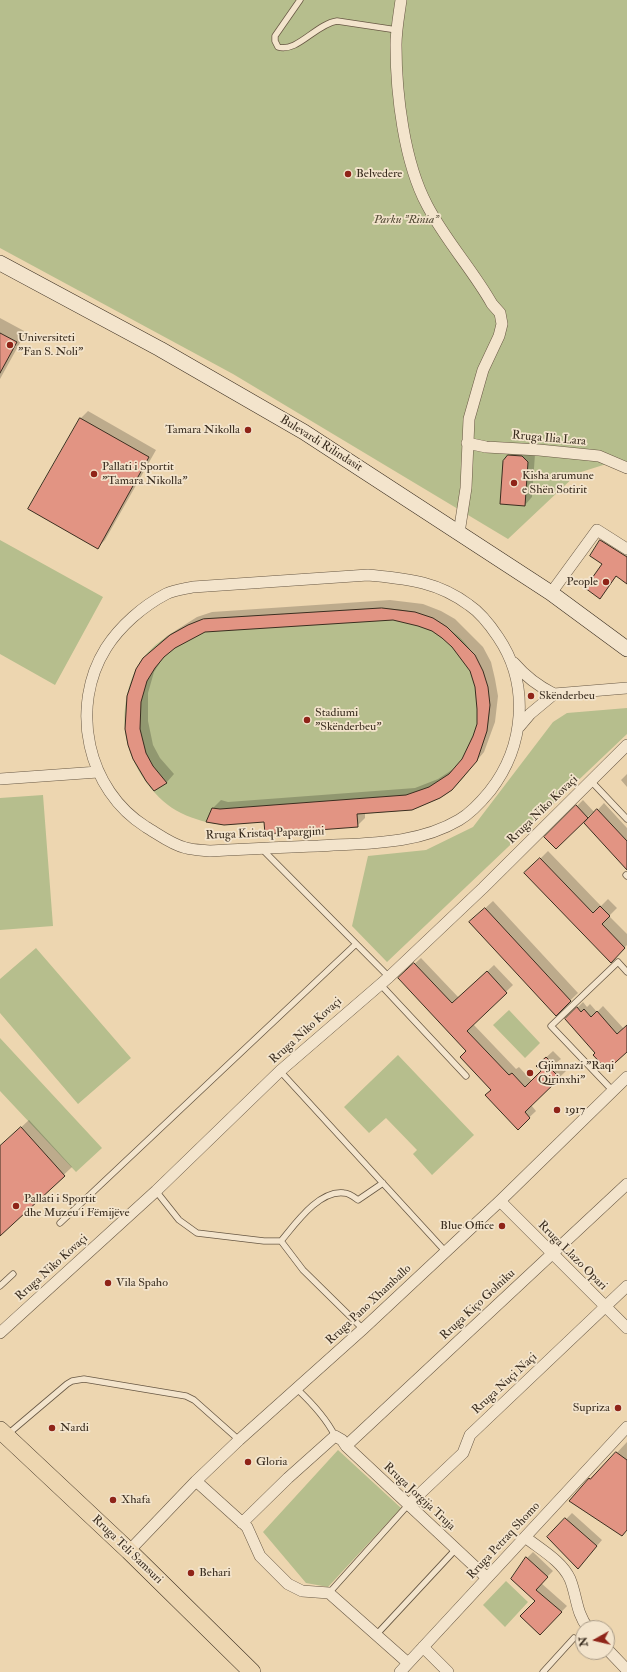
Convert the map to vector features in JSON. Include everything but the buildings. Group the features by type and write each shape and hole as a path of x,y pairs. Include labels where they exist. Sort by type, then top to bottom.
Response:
{"main road":[{"name":"Bulevardi Rilindasit","path":"0,263 160,349 304,432 551,593 627,649"},
{"name":"Rruga Teli Samsuri","path":"3,1433 129,1551 252,1672"}],"street":[{"path":"401,0 396,45 397,69 403,127 420,191 434,218 492,304 500,313 502,324 499,336 483,370 469,419 466,488 459,533"},
{"name":"Rruga Ilia Lara","path":"467,443 486,447 599,456 627,468"},
{"path":"551,593 597,530 627,549"},
{"name":"Rruga Kristaq Papargjini","path":"368,575 422,582 447,591 470,606 490,624 512,661 520,700 519,727 510,757 500,778 484,800 459,820 438,830 412,837 380,843 210,851 185,848 136,821 116,802 101,779 91,754 86,727 87,699 94,673 106,648 122,627 143,609 167,593 193,587 368,575"},
{"name":"Rruga Kristaq Papargjini","path":"512,661 524,675 554,694 530,714 519,727"},
{"path":"554,694 627,688"},
{"name":"Rruga Niko Kovaçi","path":"0,1333 156,1191 280,1071 389,977 483,888 627,745"},
{"path":"0,779 98,772"},
{"name":"Rruga Pano Xhamballo","path":"129,1551 196,1481 239,1440 297,1389 500,1201 627,1077"},
{"name":"Rruga Kiço Golniku","path":"346,1446 627,1184"},
{"name":"Rruga Llazo Opari","path":"500,1201 627,1328"},
{"name":"Rruga Nuçi Naçi","path":"408,1505 463,1453 470,1435 627,1286"},
{"name":"Rruga Petraq Shomo","path":"400,1672 627,1428"},
{"path":"242,1523 288,1478 335,1436"},
{"name":"Rruga Jorgija Truja","path":"335,1436 342,1440 346,1446 486,1578"},
{"path":"196,1481 247,1527 260,1556 288,1584 302,1591 329,1593 378,1634 408,1663"},
{"path":"525,1538 566,1572 570,1580 579,1615 582,1620"},
{"path":"423,1647 448,1672"},
{"path":"615,1657 626,1668"}],"lane":[{"path":"300,0 275,36 278,47 285,48 298,44 327,23 337,21 397,30"},
{"path":"591,781 626,817"},
{"path":"261,848 389,977"},
{"path":"60,1223 356,944"},
{"path":"612,1090 551,1026 618,962 627,972"},
{"path":"380,984 466,1076"},
{"path":"280,1071 445,1251"},
{"path":"156,1191 179,1220 197,1233 264,1241 281,1241 310,1207 331,1194 345,1193 358,1200 383,1183"},
{"path":"281,1241 303,1270 363,1328"},
{"path":"0,1286 13,1274"},
{"path":"3,1433 67,1384 72,1381 84,1379 186,1396 194,1400 239,1440"},
{"path":"297,1389 309,1400 325,1420 335,1436"},
{"path":"329,1593 408,1505"},
{"path":"378,1634 456,1549"},
{"path":"542,1672 574,1638"}],"green space":[{"name":"Parku \"Rinia\"","path":"0,0 627,0 627,462 619,460 578,473 508,539 233,374 0,248"},
{"path":"0,540 103,597 55,685 0,654"},
{"name":"Stadiumi \"Skënderbeu\"","path":"382,608 414,612 436,620 457,635 472,652 483,671 488,692 490,712 486,733 479,753 468,772 449,793 412,810 224,825 192,818 172,808 155,793 141,775 131,755 126,735 126,700 132,677 143,658 149,651 170,634 203,619"},
{"path":"627,708 627,734 387,962 352,926 368,856 426,850 473,827 553,722 567,713"},
{"path":"43,795 53,926 0,930 0,798"},
{"path":"36,948 131,1058 78,1104 0,1013 0,979"},
{"path":"509,1010 540,1043 525,1058 493,1025"},
{"path":"0,1038 102,1148 76,1172 0,1091"},
{"path":"398,1055 474,1135 432,1175 413,1154 417,1150 386,1118 369,1133 344,1107"},
{"path":"338,1450 401,1508 328,1587 306,1583 263,1532"},
{"path":"506,1581 528,1602 505,1627 483,1605"}],"place":[{"name":"Belvedere","path":"348,174"},
{"name":"Universiteti \"Fan S. Noli\"","path":"10,345"},
{"name":"Tamara Nikolla","path":"248,430"},
{"name":"Pallati i Sportit \"Tamara Nikolla\"","path":"94,474"},
{"name":"Kisha arumune e Shën Sotirit","path":"514,483"},
{"name":"People","path":"606,582"},
{"name":"Skënderbeu","path":"531,696"},
{"name":"Stadiumi \"Skënderbeu\"","path":"307,720"},
{"name":"Gjimnazi \"Raqi Qirinxhi\"","path":"530,1073"},
{"name":"1917","path":"557,1110"},
{"name":"Pallati i Sportit dhe Muzeu i Fëmijëve","path":"16,1206"},
{"name":"Blue Office","path":"502,1226"},
{"name":"Vila Spaho","path":"108,1283"},
{"name":"Supriza","path":"618,1408"},
{"name":"Nardi","path":"52,1428"},
{"name":"Gloria","path":"248,1462"},
{"name":"Xhafa","path":"113,1500"},
{"name":"Behari","path":"191,1573"}]}
